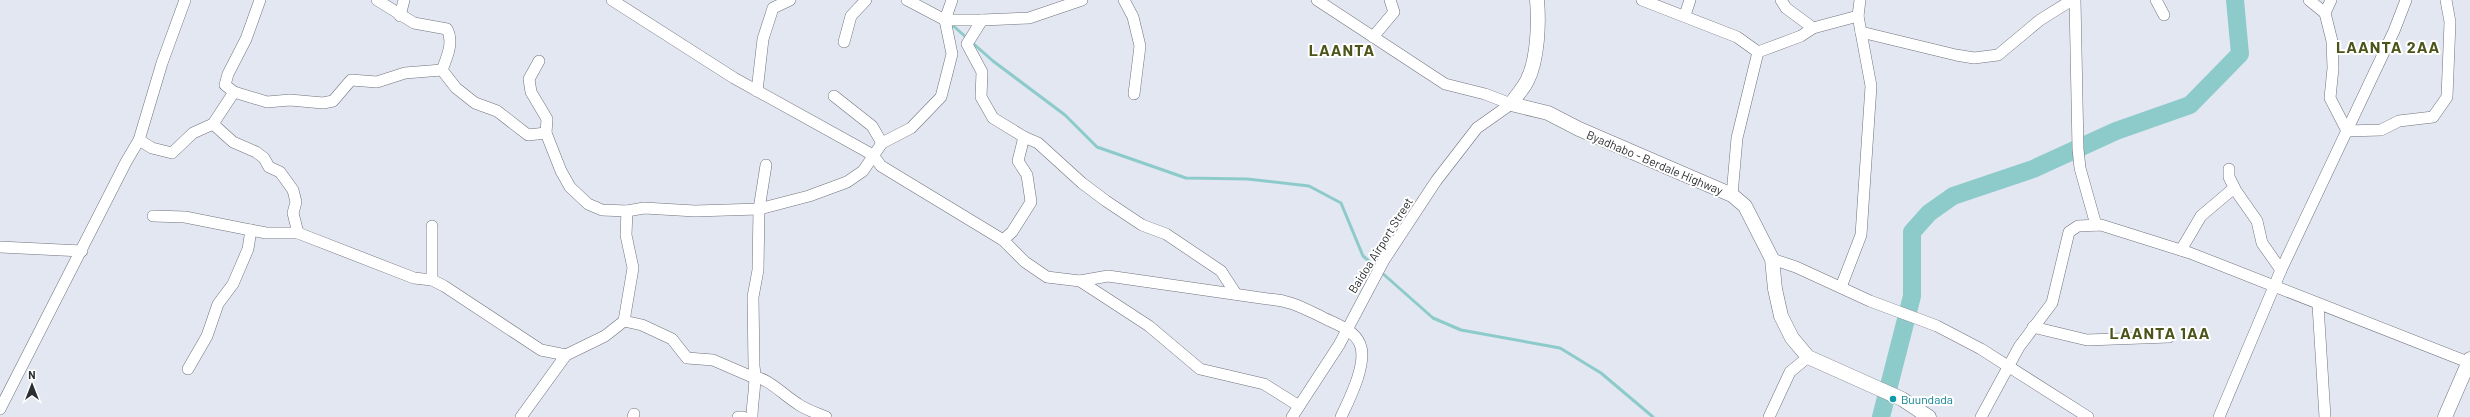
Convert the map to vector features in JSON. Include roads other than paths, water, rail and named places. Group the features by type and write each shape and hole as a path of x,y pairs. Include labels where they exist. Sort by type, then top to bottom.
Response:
{"main road":[{"path":"1511,104 1528,80 1533,64 1539,18 1537,0"},
{"name":"Byadhabo - Berdale Highway","path":"1511,104 1548,113 1592,135 1732,195 1745,206 1772,259 1775,289 1781,316 1792,338 1808,357"},
{"path":"1808,357 1902,399 1929,417"},
{"path":"2445,417 2470,362"}],"street":[{"path":"0,409 82,251 126,162 139,140 162,63 185,0"},
{"path":"260,0 246,39 228,74 225,85 234,92 267,102 290,100 323,103 333,101 351,80 377,82 405,73 442,70"},
{"path":"377,0 400,16 414,23 448,29 451,35 448,52 442,70"},
{"path":"400,16 404,0"},
{"path":"612,0 757,91 873,155 881,166 1003,240 1025,262 1047,277 1080,281 1108,276 1285,300 1346,329 1360,344 1362,360 1352,392 1341,417"},
{"path":"757,91 763,39 773,8 790,0"},
{"path":"844,42 851,16 866,0"},
{"path":"907,0 945,20 1028,18 1082,0"},
{"path":"539,61 529,79 531,92 546,119 546,133 561,171 570,187 588,204 602,210 627,211 644,208 695,211 759,209 809,196 847,182 863,171 882,143 911,128 941,97 952,54 945,20 952,0"},
{"path":"1124,0 1133,17 1140,46 1134,94"},
{"path":"1316,0 1445,84 1485,94 1511,104"},
{"path":"1373,37 1394,12 1390,0"},
{"path":"1642,0 1685,15 1737,37 1758,52"},
{"path":"1685,15 1690,0"},
{"path":"1781,0 1786,8 1813,28"},
{"path":"1841,287 1861,235 1872,86 1858,16 1860,0"},
{"path":"1861,32 1956,55 1974,58 1998,55 2040,20 2074,0 2078,149 2080,168 2096,225"},
{"path":"2156,0 2164,15"},
{"path":"2309,0 2325,13 2332,40 2333,68 2330,98 2347,131"},
{"path":"2325,13 2331,0"},
{"path":"2218,417 2281,270 2347,131 2406,0"},
{"path":"2347,131 2381,130 2399,121 2433,117 2446,97 2450,22 2446,0"},
{"path":"1758,52 1801,36 1813,28 1858,16"},
{"path":"952,54 967,44 982,20"},
{"path":"967,44 982,72 981,97 994,118 1024,137 1038,143 1082,183 1106,201 1142,225 1166,234 1221,271 1236,294"},
{"path":"1732,195 1737,138 1758,52"},
{"path":"442,70 456,88 475,102 497,111 528,135 546,133"},
{"path":"139,140 152,148 172,153 193,133 213,124 234,92"},
{"path":"834,96 872,126 882,143"},
{"name":"Baidoa Airport Street","path":"1292,417 1338,345 1370,283 1384,260 1436,181 1477,128 1511,104"},
{"path":"213,124 233,142 256,152 264,158 269,166 280,172 293,190 296,202 293,213 298,233"},
{"path":"1003,240 1012,232 1031,202 1026,175 1018,161 1024,137"},
{"path":"752,417 752,399 756,376 754,366 753,297 758,270 759,209 766,165"},
{"path":"2229,169 2229,177 2234,188 2257,221 2262,243 2281,270"},
{"path":"2182,250 2201,216 2234,188"},
{"path":"521,417 566,355 605,336 624,321 633,268 626,235 627,211"},
{"path":"154,216 185,216 266,233 298,233 414,278 432,280 469,301 492,319 515,331 541,350 566,355"},
{"path":"1981,417 2009,366 2034,327 2052,303 2068,232 2078,226 2101,225 2182,250 2275,286 2318,305 2470,362"},
{"path":"432,226 432,280"},
{"path":"188,369 207,336 218,304 233,284 248,249 251,230"},
{"path":"0,247 82,251"},
{"path":"1772,259 1796,267 1870,301 1937,326 2009,366 2088,417"},
{"path":"1080,281 1149,326 1200,370 1264,384 1299,406"},
{"path":"2318,305 2325,417"},
{"path":"624,321 642,325 672,339 687,358 713,360 750,376 756,376 780,390 800,406 826,417"},
{"path":"2034,327 2087,340 2169,337"},
{"path":"1769,417 1790,372 1808,357"},
{"path":"738,417 743,417"}],"waterway":[{"path":"1881,417 1912,296 1912,232 1929,213 1953,196 2033,169 2116,131 2190,105 2240,54 2235,0"},
{"path":"950,23 993,61 1065,115 1097,147 1186,178 1247,179 1309,186 1341,203 1363,256 1377,268"},
{"path":"1381,272 1433,318 1461,330 1560,348 1601,373 1653,417"}],"place":[{"name":"Buundada","path":"1893,399"}],"district":[{"name":"LAANTA 2AA","path":"2388,46"},
{"name":"LAANTA","path":"1342,49"},
{"name":"LAANTA 1AA","path":"2160,332"}]}
